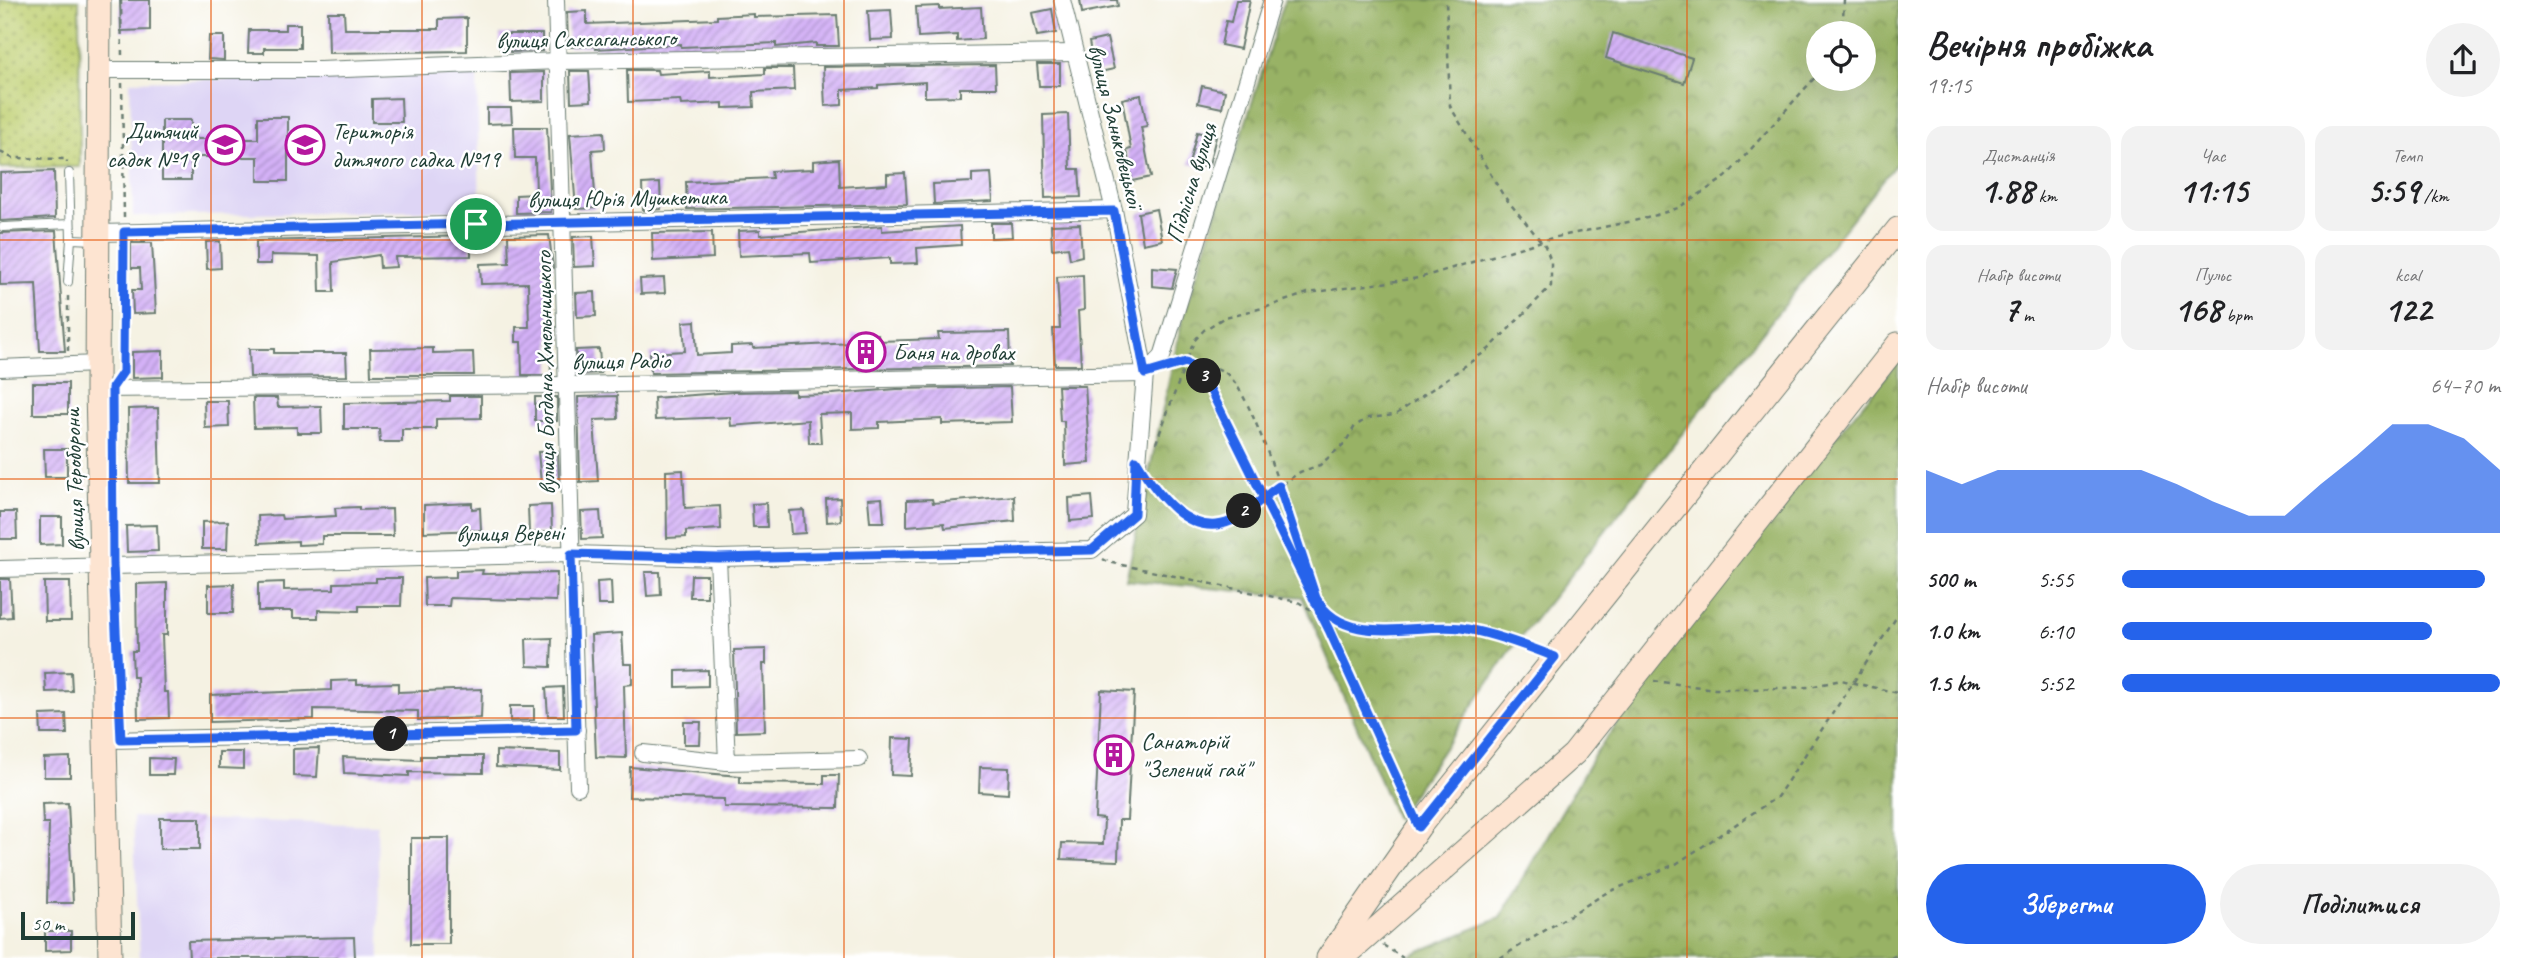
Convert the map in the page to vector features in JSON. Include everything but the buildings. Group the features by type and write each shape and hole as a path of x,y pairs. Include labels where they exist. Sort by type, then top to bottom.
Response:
{"main road":[{"name":"вулиця Тероборони","path":"99,0 111,70 99,236 97,364 105,388 102,564 110,958"},
{"path":"1328,958 1419,827 1898,229"},
{"path":"1343,958 1574,754 1898,344"}],"street":[{"name":"вулиця Богдана Хмельницького","path":"556,0 578,787"},
{"name":"вулиця Заньковецької","path":"1062,0 1114,211 1145,374 1136,460 1134,514 1092,550"},
{"name":"Підлісна вулиця","path":"1145,374 1162,357 1272,0"},
{"name":"вулиця Саксаганського","path":"111,70 319,70 558,61 1074,53"},
{"name":"вулиця Юрія Мушкетика","path":"99,236 124,232 1114,211"},
{"path":"0,368 97,364"},
{"name":"вулиця Радіо","path":"105,388 567,385 1145,374"},
{"name":"вулиця Верені","path":"0,569 102,564 571,554 718,558 1092,550"},
{"path":"718,558 727,762"},
{"path":"107,740 576,730"},
{"path":"643,753 727,762 859,760"}],"lane":[{"path":"68,282 71,239 69,173"},
{"path":"3,227 70,223"},
{"path":"71,239 99,236"}],"path":[{"path":"105,388 123,372 124,232 111,70 121,0"},
{"path":"1136,460 1175,510 1190,523 1202,526 1231,521 1279,486 1330,458 1355,426 1368,418 1395,415 1501,338 1551,286 1550,261 1542,242 1503,195 1450,106 1446,0"},
{"path":"1842,21 1844,0"},
{"path":"1154,446 1194,341 1204,330 1226,317 1339,286 1419,278 1542,242 1647,218 1678,208 1733,170 1806,88"},
{"path":"0,152 12,158 78,159"},
{"path":"67,159 69,173"},
{"path":"68,282 68,365"},
{"path":"1186,362 1203,375 1322,617 1419,827"},
{"path":"1145,374 1186,362 1209,365 1228,375 1249,410 1279,486 1316,598 1327,613 1348,624 1375,630 1434,626 1464,628 1522,643 1555,657"},
{"path":"1149,471 1155,484"},
{"path":"1092,550 1108,562 1298,602 1322,617"},
{"path":"1500,958 1606,893 1676,864 1777,797 1898,615"},
{"path":"1634,678 1715,689 1810,687 1841,680 1898,693"},
{"path":"1891,958 1898,954"}],"shaded area":[{"name":"Територія дитячого садка №19","path":"477,75 480,210 133,216 130,81"},
{"path":"133,817 377,825 380,958 140,958"}],"green space":[{"path":"0,0 79,0 80,167 0,168"},
{"path":"1285,0 1898,0 1898,161 1510,651 1396,819 1302,597 1126,580 1182,321"},
{"path":"1898,362 1898,958 1403,958 1500,918 1595,754 1744,546"}],"place":[{"name":"Дитячий садок №19","path":"225,145"},
{"name":"Територія дитячого садка №19","path":"305,145"},
{"name":"Баня на дровах","path":"866,352"},
{"name":"Санаторій \"Зелений гай\"","path":"1114,755"}],"route":[{"path":"476,224 124,232 123,372 112,388 113,564 121,740 576,730 571,554 718,558 1092,550 1134,514 1136,460 1175,510 1190,523 1202,526 1231,521 1262,498 1279,486 1316,598 1327,613 1348,624 1375,630 1434,626 1464,628 1522,643 1555,657 1419,827 1329,630 1274,523 1262,498 1233,436 1203,375 1186,362 1145,374 1114,211 476,224"}]}
